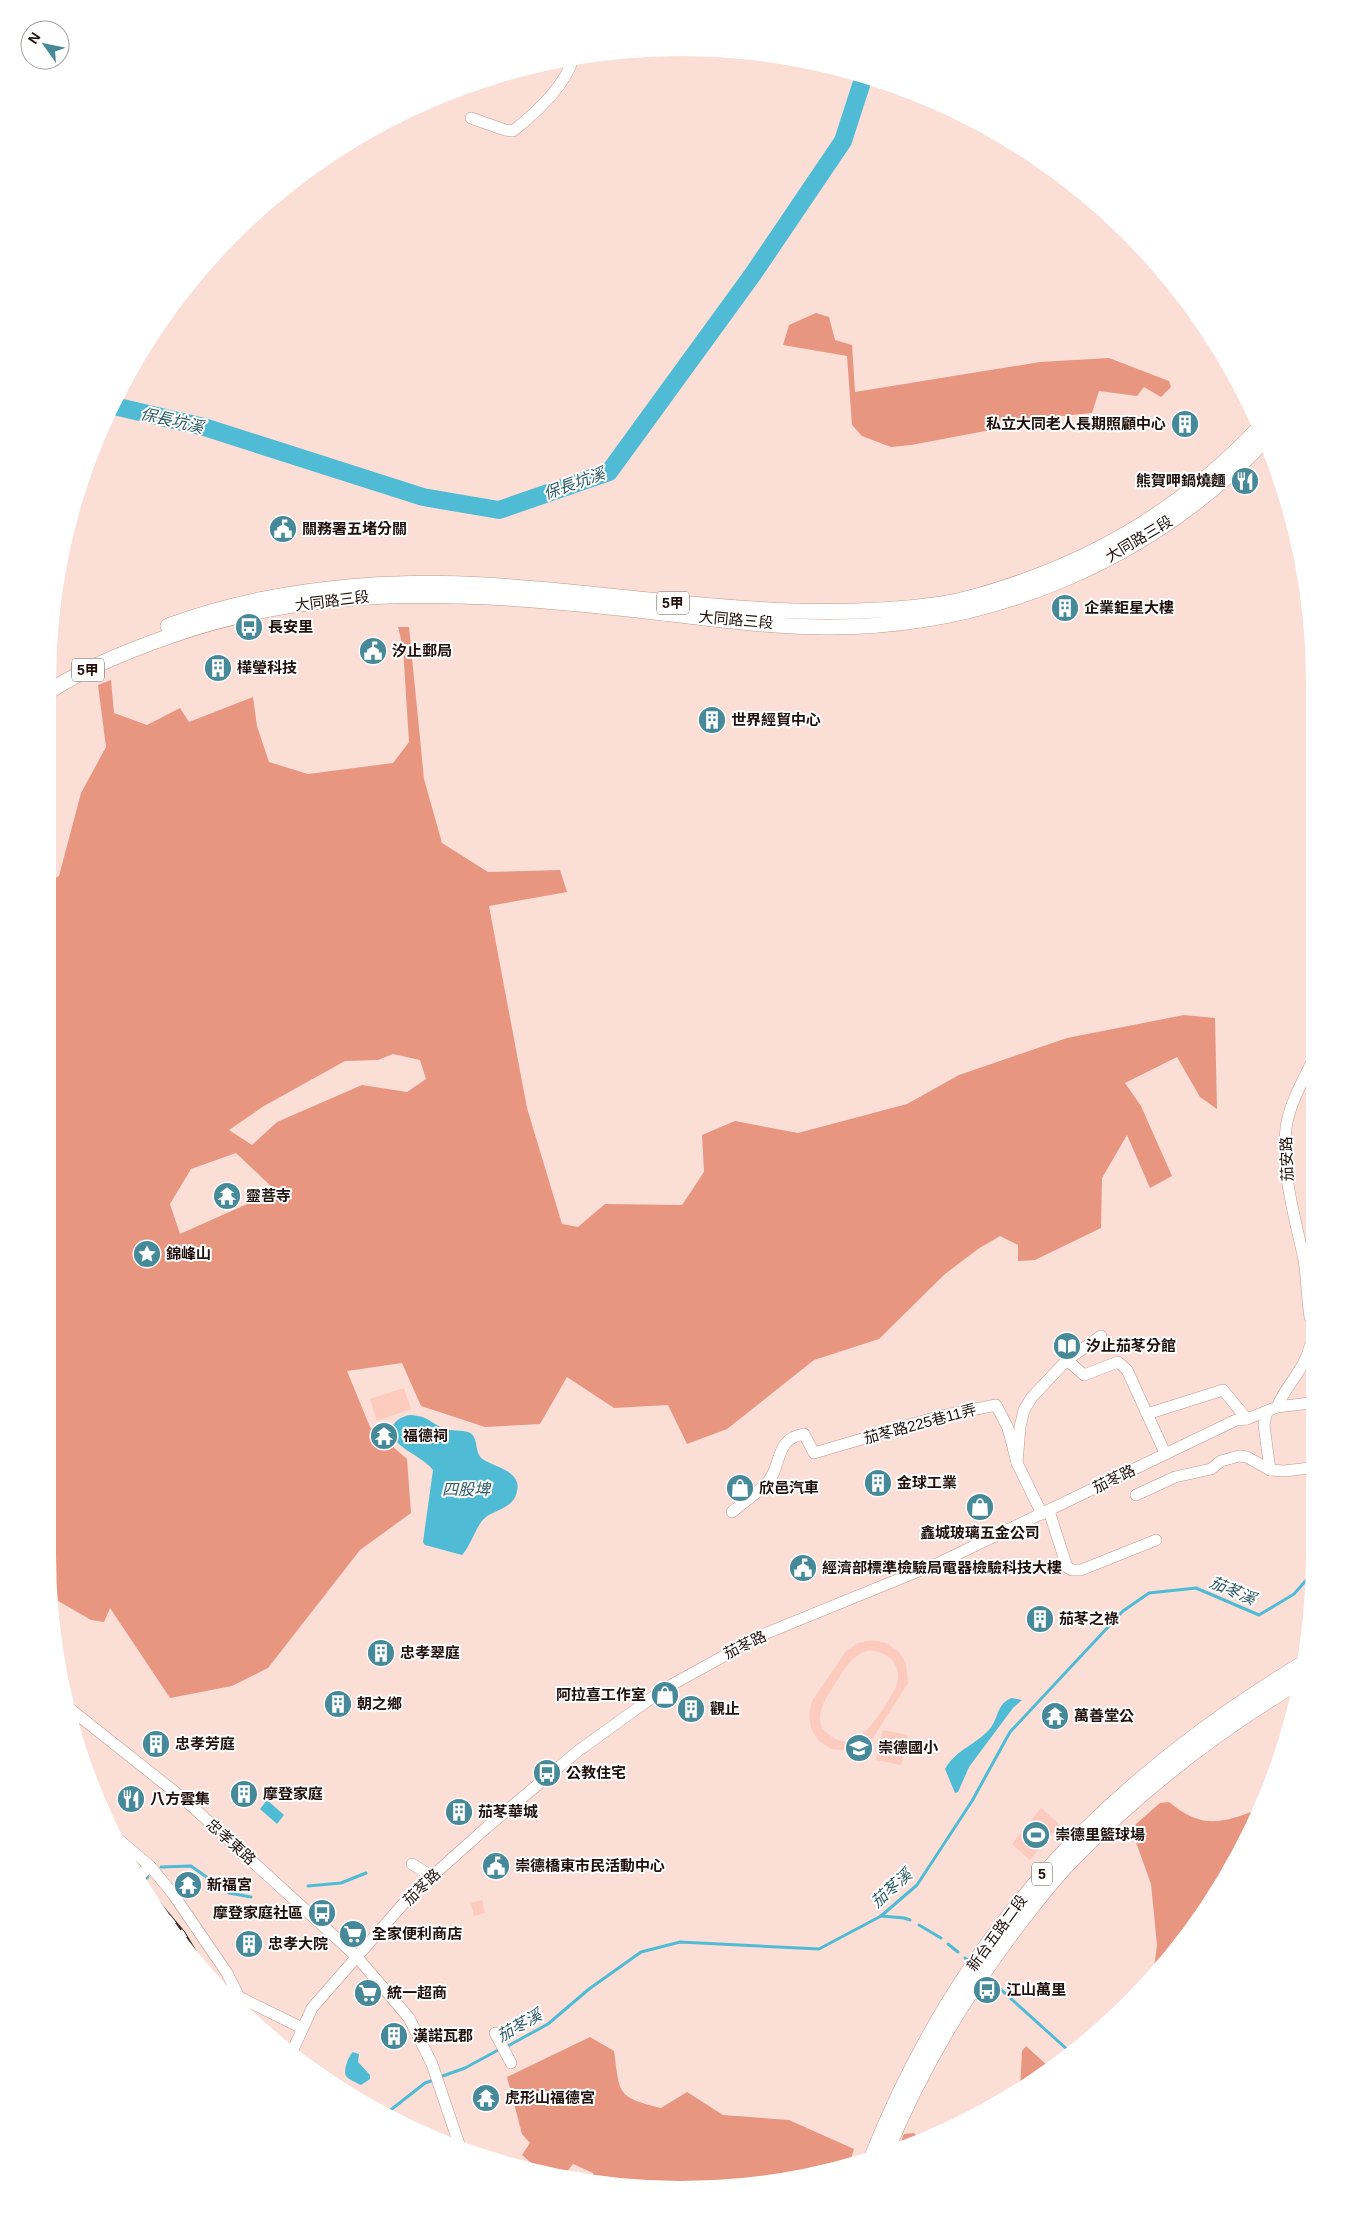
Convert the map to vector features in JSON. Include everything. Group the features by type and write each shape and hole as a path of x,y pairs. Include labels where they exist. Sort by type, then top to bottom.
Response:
{"main road":[{"name":"大同路三段","path":"56,675 120,644 194,616 303,593 363,584 486,585 720,608 838,612 937,605 1002,589 1060,568 1112,542 1180,499 1208,476 1254,433"},
{"name":"大同路三段","path":"56,688 125,652 197,626 322,600 360,596 424,594 486,596 746,622 827,627 942,617 1001,604 1098,564 1126,549 1201,499 1259,445"},
{"name":"新台五路二段","path":"874,2150 903,2084 946,2004 995,1932 1034,1883 1108,1806 1174,1751 1258,1691 1296,1668"},
{"name":"新台五路二段","path":"890,2145 919,2080 949,2027 1005,1941 1071,1861 1155,1783 1261,1704 1292,1686"}],"street":[{"path":"471,118 505,130 514,131 549,97 570,66"},
{"name":"茄安路","path":"1306,1075 1294,1101 1286,1126 1288,1187 1306,1281"},
{"path":"1101,1336 1067,1360 1032,1397 1024,1410 1020,1427 1017,1463 1045,1513 1067,1566 1072,1570 1081,1570 1156,1540"},
{"path":"1067,1360 1084,1375 1118,1362 1127,1370 1166,1453"},
{"path":"1270,1470 1264,1425 1283,1391 1306,1360"},
{"path":"1147,1414 1223,1390 1247,1419"},
{"name":"茄苳路","path":"294,2047 312,2008 411,1895 578,1752 664,1689 762,1636 941,1562 1236,1420 1247,1419 1272,1409 1306,1404"},
{"name":"茄苳路225巷11弄","path":"732,1512 767,1483 784,1443 804,1434 814,1453 937,1417 996,1405 1008,1428 1017,1463"},
{"path":"1136,1495 1175,1477 1211,1468 1222,1461 1240,1456 1247,1457 1270,1470 1284,1472 1306,1469"},
{"name":"忠孝東路","path":"77,1714 184,1800 357,1957 410,2018 432,2064 457,2139"},
{"path":"130,1849 150,1866 174,1894 227,1973 240,1997 302,2028"},
{"path":"412,1864 431,1876"},
{"path":"143,1873 150,1866"},
{"path":"495,2034 511,2064"}],"shaded area":[{"path":"816,313 829,317 835,340 852,345 855,392 1040,362 1109,358 1169,381 1171,387 1161,397 1144,387 1137,396 1099,391 1092,413 1001,422 996,429 891,447 862,436 852,425 847,356 783,345 789,325"},
{"path":"398,627 409,627 424,779 442,843 488,872 560,870 567,892 489,906 527,1108 562,1224 578,1227 605,1204 682,1205 704,1172 702,1135 735,1121 798,1133 907,1104 959,1075 1067,1038 1184,1015 1215,1018 1217,1109 1200,1097 1177,1057 1125,1083 1141,1106 1172,1176 1150,1188 1127,1135 1102,1178 1101,1228 1035,1260 1018,1261 1018,1245 1000,1236 978,1249 945,1274 879,1339 814,1360 727,1429 687,1444 668,1405 614,1408 567,1377 540,1424 485,1427 421,1406 402,1363 347,1371 370,1427 407,1459 411,1513 360,1550 268,1668 232,1686 170,1698 110,1608 104,1622 91,1620 58,1601 58,1597 56,1556 56,878 59,876 81,793 106,747 98,685 111,680 114,713 147,725 180,708 189,722 253,697 257,726 269,762 308,774 393,763 409,742 403,647","holes":["393,1054 420,1060 426,1079 407,1092 362,1085 277,1122 252,1145 229,1130 264,1106 345,1061 378,1060","236,1153 276,1191 180,1234 170,1204 191,1169"]},
{"path":"404,1388 411,1409 377,1421 370,1399"},
{"path":"872,1640 886,1643 898,1651 906,1663 908,1683 871,1741 852,1751 831,1749 819,1741 811,1729 809,1715 812,1701 846,1651 858,1643","holes":["872,1651 884,1654 893,1662 898,1673 896,1686 873,1723 860,1737 848,1741 837,1740 825,1731 821,1724 821,1709 828,1694 849,1663 861,1653"]},
{"path":"883,1730 908,1735 901,1765 876,1760"},
{"path":"1169,1802 1192,1817 1202,1820 1223,1820 1250,1812 1222,1868 1200,1903 1155,1964 1157,1945 1151,1884 1133,1834 1136,1824 1160,1803"},
{"name":"崇德里籃球場","path":"1041,1808 1060,1825 1030,1860 1012,1844"},
{"path":"482,1900 485,1913 474,1916 471,1903"},
{"path":"590,2037 614,2051 623,2092 636,2100 661,2108 687,2092 723,2115 789,2120 854,2149 851,2157 803,2169 722,2179 681,2181 599,2175 573,2164 568,2170 559,2169 530,2162 522,2155 530,2143 522,2134 507,2077"},
{"path":"1026,2046 1045,2063 1020,2080 1022,2051"},
{"path":"914,2133 915,2135 901,2140 904,2134"}],"water":[{"name":"四股埤","path":"410,1415 425,1418 445,1429 465,1431 472,1434 481,1457 507,1471 516,1479 518,1484 515,1497 509,1505 490,1514 483,1520 462,1555 425,1545 423,1542 433,1470 398,1443 390,1431 398,1420"},
{"path":"1012,1698 1022,1700 1013,1708 969,1767 958,1792 955,1793 945,1769 954,1757 992,1727 1000,1708 1007,1700"},
{"path":"267,1800 284,1815 277,1824 260,1809"},
{"path":"353,2052 359,2054 358,2062 370,2075 370,2079 361,2085 346,2076 345,2073 347,2063"}],"waterway":[{"name":"保長坑溪","path":"120,407 204,427 423,497 499,510 609,472 753,274 843,141 862,83"},
{"name":"茄苳溪","path":"506,2047 548,2024 589,1989 641,1952 680,1942 819,1949 881,1916 917,1885 972,1801 1010,1732 1123,1611 1149,1593 1196,1588 1259,1615 1294,1594 1305,1582"},
{"path":"161,1867 191,1866 229,1893 251,1897"},
{"path":"308,1886 341,1883 366,1873"},
{"path":"881,1916 910,1920"},
{"path":"919,1925 941,1938"},
{"path":"948,1944 958,1952"},
{"path":"965,1958 971,1963"},
{"path":"987,1977 1066,2048"},
{"name":"茄苳溪","path":"440,2077 465,2068 500,2049"},
{"name":"茄苳溪","path":"392,2109 425,2083 434,2080"}],"place":[{"name":"私立大同老人長期照顧中心","path":"1185,424"},
{"name":"熊賀呷鍋燒麵","path":"1245,481"},
{"name":"關務署五堵分關","path":"283,529"},
{"name":"企業鉅星大樓","path":"1065,608"},
{"name":"長安里","path":"249,627"},
{"name":"汐止郵局","path":"373,651"},
{"name":"樺瑩科技","path":"218,668"},
{"name":"世界經貿中心","path":"712,720"},
{"name":"靈菩寺","path":"227,1196"},
{"name":"錦峰山","path":"147,1254"},
{"name":"汐止茄苳分館","path":"1067,1346"},
{"name":"福德祠","path":"384,1436"},
{"name":"金球工業","path":"878,1483"},
{"name":"欣邑汽車","path":"740,1488"},
{"name":"鑫城玻璃五金公司","path":"980,1507"},
{"name":"經濟部標準檢驗局電器檢驗科技大樓","path":"803,1568"},
{"name":"茄苳之祿","path":"1040,1619"},
{"name":"忠孝翠庭","path":"381,1653"},
{"name":"阿拉喜工作室","path":"665,1695"},
{"name":"朝之鄉","path":"338,1704"},
{"name":"觀止","path":"691,1709"},
{"name":"萬善堂公","path":"1055,1716"},
{"name":"忠孝芳庭","path":"156,1744"},
{"name":"崇德國小","path":"859,1748"},
{"name":"公教住宅","path":"547,1773"},
{"name":"摩登家庭","path":"244,1794"},
{"name":"八方雲集","path":"131,1799"},
{"name":"茄苳華城","path":"459,1812"},
{"name":"崇德里籃球場","path":"1036,1835"},
{"name":"崇德橋東市民活動中心","path":"496,1866"},
{"name":"新福宮","path":"188,1885"},
{"name":"摩登家庭社區","path":"322,1913"},
{"name":"全家便利商店","path":"353,1934"},
{"name":"忠孝大院","path":"249,1944"},
{"name":"江山萬里","path":"987,1990"},
{"name":"統一超商","path":"368,1993"},
{"name":"漢諾瓦郡","path":"394,2036"},
{"name":"虎形山福德宮","path":"486,2098"}]}
